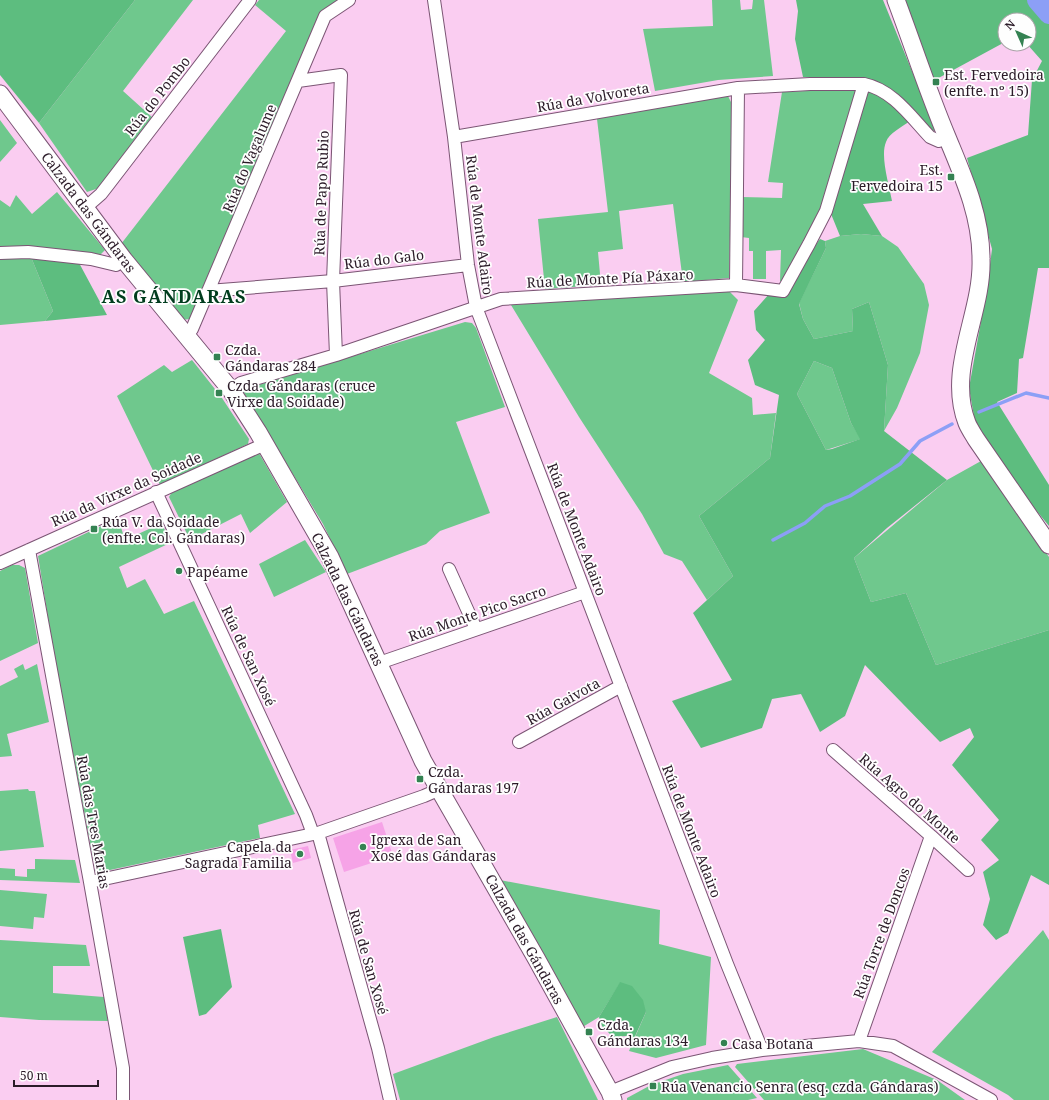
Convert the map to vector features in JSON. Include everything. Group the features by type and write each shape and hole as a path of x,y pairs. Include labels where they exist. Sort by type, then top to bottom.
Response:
{"main road":[{"path":"896,0 947,137 968,188 975,216 982,259 980,284 964,357 961,395 967,423 976,439 1049,545"},
{"name":"Calzada das Gándaras","path":"0,94 124,260 231,390 265,444 330,557 423,761 536,958 611,1096"}],"street":[{"name":"Rúa do Pombo","path":"85,208 104,189 250,0"},
{"name":"Rúa do Vagalume","path":"187,336 192,329 326,16 349,0"},
{"name":"Rúa de Monte Adairo","path":"434,0 454,137 468,265 476,307 727,964 762,1050"},
{"name":"Rúa de Papo Rubio","path":"298,81 341,75 333,281 336,356"},
{"name":"Rúa da Volvoreta","path":"454,137 738,88 810,84 864,84 871,86 891,96 930,137 938,141 947,137"},
{"name":"Rúa de Monte Pía Páxaro","path":"231,390 241,383 336,356 501,299 736,285 783,291 826,211 864,84"},
{"path":"736,285 738,88"},
{"path":"0,254 28,252 91,259 116,265 124,260"},
{"name":"Rúa do Galo","path":"208,291 333,281 468,265"},
{"name":"Rúa da Virxe da Soidade","path":"0,563 265,444"},
{"name":"Rúa de San Xosé","path":"156,492 302,807 316,833 378,1048 390,1100"},
{"name":"Rúa das Tres Marias","path":"29,550 123,1068 123,1100"},
{"path":"449,569 476,630"},
{"name":"Rúa Monte Pico Sacro","path":"379,663 586,592"},
{"name":"Rúa Gaivota","path":"519,742 622,686"},
{"name":"Rúa Agro do Monte","path":"833,750 968,870"},
{"path":"90,882 316,833 424,796 440,789"},
{"name":"Rúa Torre de Doncos","path":"859,1041 931,836"},
{"path":"611,1096 672,1067 712,1058 762,1050 859,1041 893,1046 991,1100"}],"green space":[{"path":"0,0 135,0 39,123 0,75"},
{"path":"135,0 193,0 123,91 153,118 99,188 87,192 39,123"},
{"path":"259,0 341,0 321,16 279,110 212,276 194,316 190,319 182,320 121,244 286,31 255,5"},
{"path":"712,0 740,0 741,10 752,9 753,0 764,0 773,76 718,80 655,91 643,29 713,26"},
{"path":"796,0 883,0 936,130 929,132 896,97 880,83 839,77 803,77 795,39 798,11"},
{"path":"904,0 1049,0 1049,268 1038,268 1023,358 1019,359 1017,393 997,402 1049,485 1049,526 1031,504 975,422 969,388 987,288 992,249 967,158 1028,135 1032,80 1042,61 1034,52 1037,52 1037,12 997,12 997,46 933,81"},
{"path":"857,89 820,218 786,281 780,281 781,250 766,251 766,279 753,279 753,251 749,251 749,238 741,237 741,197 782,198 783,183 768,182 782,92"},
{"path":"866,90 886,98 910,121 890,136 884,148 884,163 892,201 863,204 882,236 861,234 840,236 829,209"},
{"path":"720,93 728,96 733,106 729,278 683,282 673,204 619,211 623,249 598,252 601,285 545,289 538,219 608,212 597,119 624,111"},
{"path":"0,120 17,143 0,162"},
{"path":"57,192 105,250 99,256 0,249 0,200 10,207 16,195 32,214"},
{"path":"861,234 882,236 898,247 924,284 929,305 920,353 897,408 884,431 888,365 869,302 852,309 853,331 814,339 803,319 799,303 826,248 825,241 840,236"},
{"path":"820,239 825,241 826,248 799,304 803,319 814,339 853,331 852,309 869,302 888,365 884,431 947,480 887,528 854,558 871,602 906,593 936,665 1049,630 1049,885 1031,875 1008,933 996,940 983,925 990,899 983,872 999,860 981,840 999,820 952,765 974,737 970,728 940,742 865,665 845,716 820,732 801,694 772,699 762,728 701,748 672,701 732,680 693,613 733,576 699,516 770,458 779,395 755,385 748,360 765,340 756,330 754,311 770,293 783,293 800,265","holes":["814,361 832,368 851,423 860,439 826,450 797,394"]},
{"path":"0,257 31,257 53,311 45,321 0,325"},
{"path":"31,257 78,261 107,315 45,321 53,311"},
{"path":"728,290 738,300 709,373 752,398 753,415 776,413 770,458 699,516 733,576 707,600 682,561 664,554 642,514 579,417 511,305"},
{"path":"465,322 472,323 476,328 505,407 456,422 490,513 440,531 426,544 347,574 323,524 242,390"},
{"path":"192,360 222,398 249,439 248,444 160,485 117,396 164,365 172,372"},
{"path":"814,361 832,368 851,423 861,439 826,450 797,394"},
{"path":"259,453 287,502 250,533 241,514 190,540 169,497 172,492"},
{"path":"981,461 1049,557 1049,630 936,665 906,593 871,602 854,558 947,480"},
{"path":"118,518 125,540 162,523 170,543 119,567 127,588 145,579 164,614 194,601 295,814 258,825 260,838 96,873 55,661 38,556"},
{"path":"305,540 326,572 274,597 259,564"},
{"path":"12,565 19,565 25,568 38,643 0,661 0,571"},
{"path":"23,664 25,670 37,664 49,722 7,734 12,756 0,757 0,686 18,677 14,669"},
{"path":"28,789 29,791 35,791 44,847 0,851 0,791"},
{"path":"35,859 75,860 80,883 0,880 0,868 15,869 15,876 27,877 27,869 35,869"},
{"path":"500,880 660,910 659,944 711,957 706,1045 656,1058 629,1051 646,1012 620,983 599,1017 581,1028"},
{"path":"0,890 47,894 44,918 34,917 33,929 0,926"},
{"path":"221,929 232,987 206,1014 199,1016 183,937"},
{"path":"1043,930 1049,940 1049,1100 1014,1100 1008,1095 932,1052"},
{"path":"0,940 86,945 90,966 53,966 53,993 104,997 108,1021 39,1020 0,1017"},
{"path":"620,982 632,986 643,1000 646,1012 632,1043 627,1036 613,1037 602,1026 599,1017"},
{"path":"557,1017 598,1100 400,1100 393,1074 494,1037"},
{"path":"863,1049 937,1080 965,1100 764,1100 735,1067 737,1064"},
{"path":"728,1065 757,1098 748,1100 627,1100 627,1098 651,1085 683,1074"}],"building":[{"name":"Igrexa de San Xosé das Gándaras","path":"382,822 393,856 344,872 333,838"},
{"name":"Capela da Sagrada Familia","path":"308,846 311,858 293,863 290,850"}],"waterway":[{"path":"1037,0 1049,14"},
{"path":"979,412 1026,393 1049,398"},
{"path":"773,540 805,523 825,506 850,496 900,464 920,441 952,424"}],"place":[{"name":"Est. Fervedoira (enfte. nº 15)","path":"936,82"},
{"name":"Est. Fervedoira 15","path":"951,177"},
{"name":"Czda. Gándaras 284","path":"217,357"},
{"name":"Czda. Gándaras (cruce Virxe da Soidade)","path":"219,393"},
{"name":"Rúa V. da Soidade (enfte. Col. Gándaras)","path":"94,529"},
{"name":"Papéame","path":"179,571"},
{"name":"Czda. Gándaras 197","path":"420,779"},
{"name":"Igrexa de San Xosé das Gándaras","path":"363,847"},
{"name":"Capela da Sagrada Familia","path":"300,854"},
{"name":"Czda. Gándaras 134","path":"589,1032"},
{"name":"Casa Botana","path":"724,1043"},
{"name":"Rúa Venancio Senra (esq. czda. Gándaras)","path":"653,1086"}],"district":[{"name":"AS GÁNDARAS","path":"174,296"}]}
